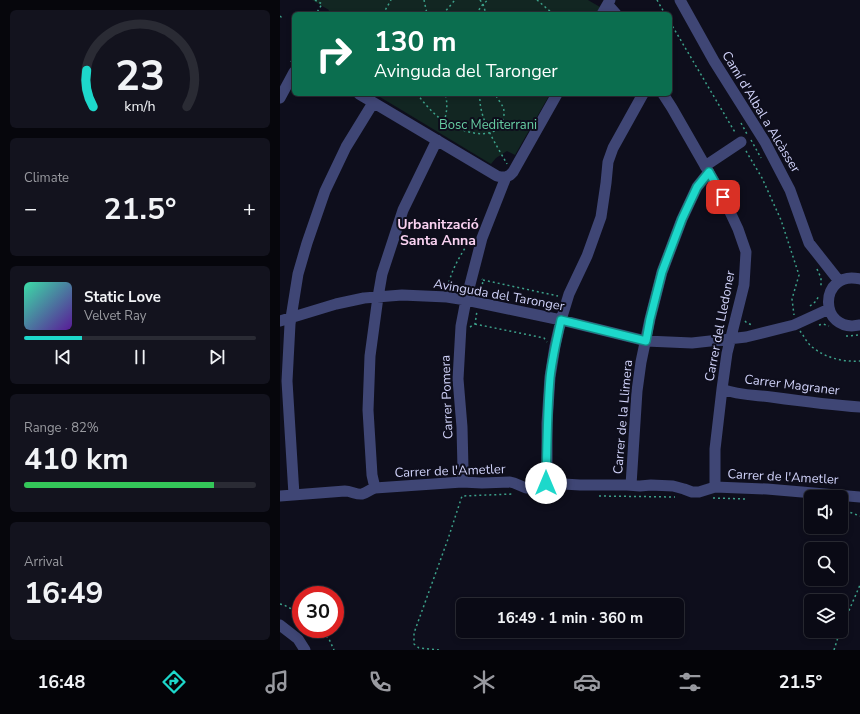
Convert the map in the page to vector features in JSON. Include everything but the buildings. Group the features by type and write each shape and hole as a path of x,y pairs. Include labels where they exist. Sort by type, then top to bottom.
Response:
{"street":[{"name":"Camí d'Albal a Alcàsser","path":"680,0 714,61 765,142 790,190 809,243 839,281"},
{"path":"280,98 292,76"},
{"path":"362,96 497,176 501,177 507,172"},
{"name":"Carrer Pomera","path":"462,482 462,427 458,379 460,326 466,300 482,238 507,172 510,175 513,172 556,96"},
{"path":"545,489 550,377 561,320 569,294 601,217 608,162 613,148 642,96"},
{"name":"Carrer del Lledoner","path":"664,96 723,197 738,229 746,252 744,285 727,352 722,389 715,449 714,493"},
{"path":"294,494 287,381 290,324 298,274 325,191 346,147 373,103"},
{"path":"375,488 372,475 368,410 370,356 382,274 403,210 437,140"},
{"name":"Carrer de la Llimera","path":"631,485 637,391 641,362 662,272 682,219 707,169 740,142"},
{"path":"860,279 854,277 839,281 829,294 828,301 832,316 838,322 846,326 860,325"},
{"name":"Avinguda del Taronger","path":"280,321 364,298 402,294 447,297 466,300 561,320 646,341 692,343 731,339 766,332 797,324 829,309"},
{"name":"Carrer Magraner","path":"722,389 748,395 860,407"},
{"name":"Carrer de l'Ametler","path":"280,496 345,490 363,494 375,488 462,482 510,482 526,488 545,489 580,485 651,485 672,486 692,492 704,490 714,493 773,489 860,497"},
{"path":"280,625 298,639 305,650"}],"path":[{"path":"315,0 322,4 317,12"},
{"path":"383,12 391,0"},
{"path":"424,0 427,12"},
{"path":"445,12 455,0"},
{"path":"480,0 485,12"},
{"path":"477,12 488,0"},
{"path":"537,0 551,12"},
{"path":"657,0 664,12"},
{"path":"672,25 762,178 781,220 799,275 792,298 794,315 799,329 811,346 824,355 843,361 860,361"},
{"path":"419,96 430,110 444,122 458,129 479,134 490,133 498,130 502,123 504,116 503,108 496,96"},
{"path":"444,122 447,114 447,100 445,96"},
{"path":"480,96 482,114 507,172"},
{"path":"738,118 761,158"},
{"path":"448,289 453,269 473,235"},
{"path":"816,268 821,278 822,287"},
{"path":"478,274 483,280 558,296"},
{"path":"475,324 483,280"},
{"path":"806,309 815,302 820,294"},
{"path":"744,319 747,323 753,326"},
{"path":"467,328 475,324 544,338 549,345"},
{"path":"818,325 823,324 829,326 833,330"},
{"path":"844,335 860,335"},
{"path":"545,489 566,495"},
{"path":"714,493 752,499"},
{"path":"439,650 419,648 414,644 414,633 462,496 513,494"},
{"path":"597,496 681,498"},
{"path":"848,512 860,516"},
{"path":"848,612 860,584"},
{"path":"280,604 292,609"},
{"path":"328,638 334,650"},
{"path":"834,650 838,638"}],"green space":[{"path":"312,0 588,0 600,7 597,12 328,12 329,10"},
{"name":"Bosc Mediterrani","path":"378,96 549,96 515,155 507,151 496,158 491,164"}],"district":[{"name":"Urbanització Santa Anna","path":"438,232"}],"route":[{"path":"546,483 547,423 550,377 561,320 646,341 662,272 682,219 697,187 709,172 723,197"}]}
